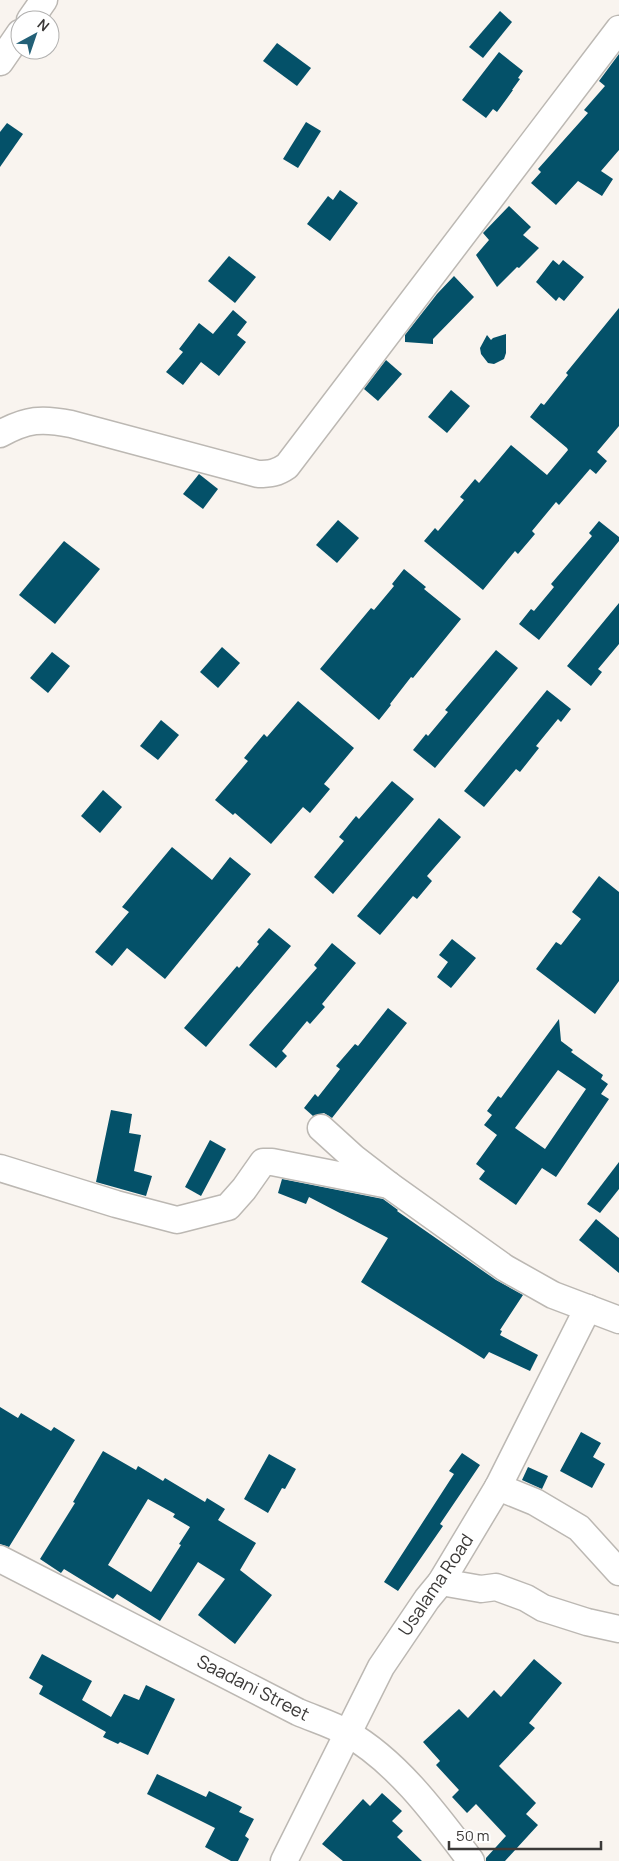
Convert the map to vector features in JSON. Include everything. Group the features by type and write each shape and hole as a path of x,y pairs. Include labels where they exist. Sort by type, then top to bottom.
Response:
{"street":[{"path":"0,434 25,423 48,419 258,474 278,472 287,466 619,28"},
{"path":"0,62 10,48"},
{"path":"321,1128 354,1158 389,1185 505,1268 553,1295 619,1320"},
{"path":"0,1168 116,1204 177,1220 228,1207 244,1190 263,1162 272,1162 389,1185"},
{"name":"Usalama Road","path":"284,1861 381,1667 427,1599 441,1582 498,1487 588,1308"},
{"path":"498,1487 535,1502 579,1528 619,1572"},
{"name":"Saadani Street","path":"0,1559 298,1712 347,1733 387,1762 414,1789 471,1861"},
{"path":"441,1582 481,1589 496,1587 526,1598 543,1608 587,1622 619,1629"}],"building":[{"path":"500,11 512,22 483,58 469,47"},
{"path":"277,43 311,68 297,86 263,61"},
{"path":"499,52 523,71 518,78 520,79 497,112 493,109 486,118 462,100"},
{"path":"619,54 619,150 601,171 613,179 602,196 578,181 556,205 531,183 541,172 538,169 588,113 584,110 605,86 599,81"},
{"path":"306,122 321,131 298,168 283,159"},
{"path":"7,123 23,134 0,167 0,132"},
{"path":"340,190 358,203 330,241 307,224 328,196 333,200"},
{"path":"509,206 531,227 523,235 539,248 497,287 476,255 489,240 483,233"},
{"path":"229,256 256,277 235,303 208,281"},
{"path":"553,260 559,265 563,260 584,277 564,301 559,297 556,301 536,282"},
{"path":"454,276 474,297 433,339 433,344 405,342 405,335 437,294"},
{"path":"619,308 619,426 597,452 607,461 596,474 590,469 559,505 556,502 532,531 535,534 518,554 515,551 483,590 424,541 435,528 438,531 464,500 460,497 475,479 479,483 511,445 547,475 568,450 530,417 541,403 544,405 568,375 566,373"},
{"path":"233,310 247,322 237,335 246,342 219,376 201,362 183,385 166,372 183,352 179,349 199,323 213,334"},
{"path":"506,334 506,353 504,359 494,364 488,363 481,354 480,348 487,335 491,340"},
{"path":"386,360 402,374 378,401 364,389"},
{"path":"451,390 470,406 447,433 428,417"},
{"path":"199,474 218,489 203,509 183,494"},
{"path":"338,520 359,538 337,563 316,545"},
{"path":"599,521 619,537 619,541 539,640 519,624 531,609 534,611 554,587 551,584 592,536 589,533"},
{"path":"64,541 100,569 55,624 19,595"},
{"path":"404,569 426,587 424,589 461,619 413,678 411,677 379,720 320,669 371,608 374,610 394,586 392,584"},
{"path":"619,603 619,644 598,669 602,672 591,686 567,666"},
{"path":"222,647 240,663 218,688 200,672"},
{"path":"496,650 518,668 435,768 413,750 426,734 428,736 448,712 445,710"},
{"path":"52,652 70,666 48,693 30,678"},
{"path":"547,690 571,709 561,722 558,719 536,746 539,748 520,772 516,769 484,807 464,791"},
{"path":"298,701 354,748 324,784 330,789 310,813 303,807 271,844 235,813 233,815 215,800 248,761 244,758 264,734 267,737"},
{"path":"161,720 179,735 158,760 140,746"},
{"path":"392,781 414,799 333,894 314,877 344,841 339,837 356,816 359,819"},
{"path":"103,790 122,807 100,833 81,816"},
{"path":"439,818 461,837 427,876 432,881 417,899 413,896 380,935 357,916"},
{"path":"172,847 212,880 230,857 251,874 165,979 127,948 112,966 95,952 129,912 122,907"},
{"path":"599,876 619,892 619,981 595,1014 536,969 556,942 561,945 581,919 572,912"},
{"path":"269,928 291,946 206,1047 184,1028 237,966 239,968 259,944 257,942"},
{"path":"452,939 476,958 451,988 437,977 448,962 439,955"},
{"path":"332,943 356,963 322,1004 325,1007 310,1024 307,1021 282,1051 287,1056 276,1068 249,1045 317,968 314,965"},
{"path":"388,1008 407,1023 332,1118 324,1113 313,1116 304,1108 315,1094 318,1097 340,1069 336,1066 355,1044 358,1046"},
{"path":"559,1019 561,1041 573,1050 571,1052 603,1075 601,1079 608,1084 601,1094 609,1099 556,1177 542,1168 516,1205 479,1179 485,1171 476,1164 497,1135 484,1125 492,1115 487,1111 498,1096 501,1098","holes":["558,1070 586,1089 545,1149 515,1128"]},
{"path":"111,1110 132,1114 129,1133 141,1135 134,1171 152,1176 146,1196 96,1182"},
{"path":"210,1140 226,1149 201,1196 185,1187"},
{"path":"619,1162 619,1189 600,1213 587,1204"},
{"path":"282,1179 383,1199 397,1211 496,1280 523,1295 500,1330 502,1331 500,1335 538,1355 530,1371 489,1352 484,1359 361,1282 388,1238 309,1197 306,1204 278,1193"},
{"path":"596,1219 619,1238 619,1273 579,1240"},
{"path":"0,1407 18,1418 21,1413 51,1431 54,1427 75,1440 9,1547 0,1544"},
{"path":"581,1432 601,1443 593,1457 605,1464 592,1488 560,1471"},
{"path":"103,1451 136,1470 138,1466 163,1481 165,1478 205,1502 207,1498 225,1509 218,1520 256,1543 240,1570 272,1595 235,1644 198,1615 225,1579 198,1562 160,1621 117,1594 113,1599 64,1569 61,1573 40,1559 75,1503 73,1502","holes":["148,1499 175,1514 173,1517 190,1527 179,1544 181,1545 151,1592 108,1565"]},
{"path":"462,1453 480,1465 440,1524 443,1526 398,1591 384,1582 454,1474 449,1471"},
{"path":"269,1454 296,1469 285,1489 282,1488 268,1513 244,1499"},
{"path":"528,1467 548,1476 542,1489 522,1480"},
{"path":"42,1654 92,1681 82,1700 111,1717 124,1694 139,1700 146,1685 175,1699 148,1755 120,1742 118,1744 103,1737 106,1732 39,1694 43,1686 29,1678"},
{"path":"534,1659 562,1683 529,1723 535,1728 499,1766 536,1803 526,1814 538,1825 505,1861 486,1861 486,1858 506,1836 476,1804 467,1813 452,1797 459,1790 436,1765 440,1761 423,1742 459,1709 468,1718 494,1690 501,1697"},
{"path":"157,1774 206,1797 209,1791 242,1807 239,1812 254,1819 245,1836 249,1839 238,1861 231,1861 205,1847 215,1828 147,1794"},
{"path":"382,1793 402,1811 392,1821 403,1831 397,1837 422,1861 343,1861 322,1844 363,1799 370,1806"}]}
